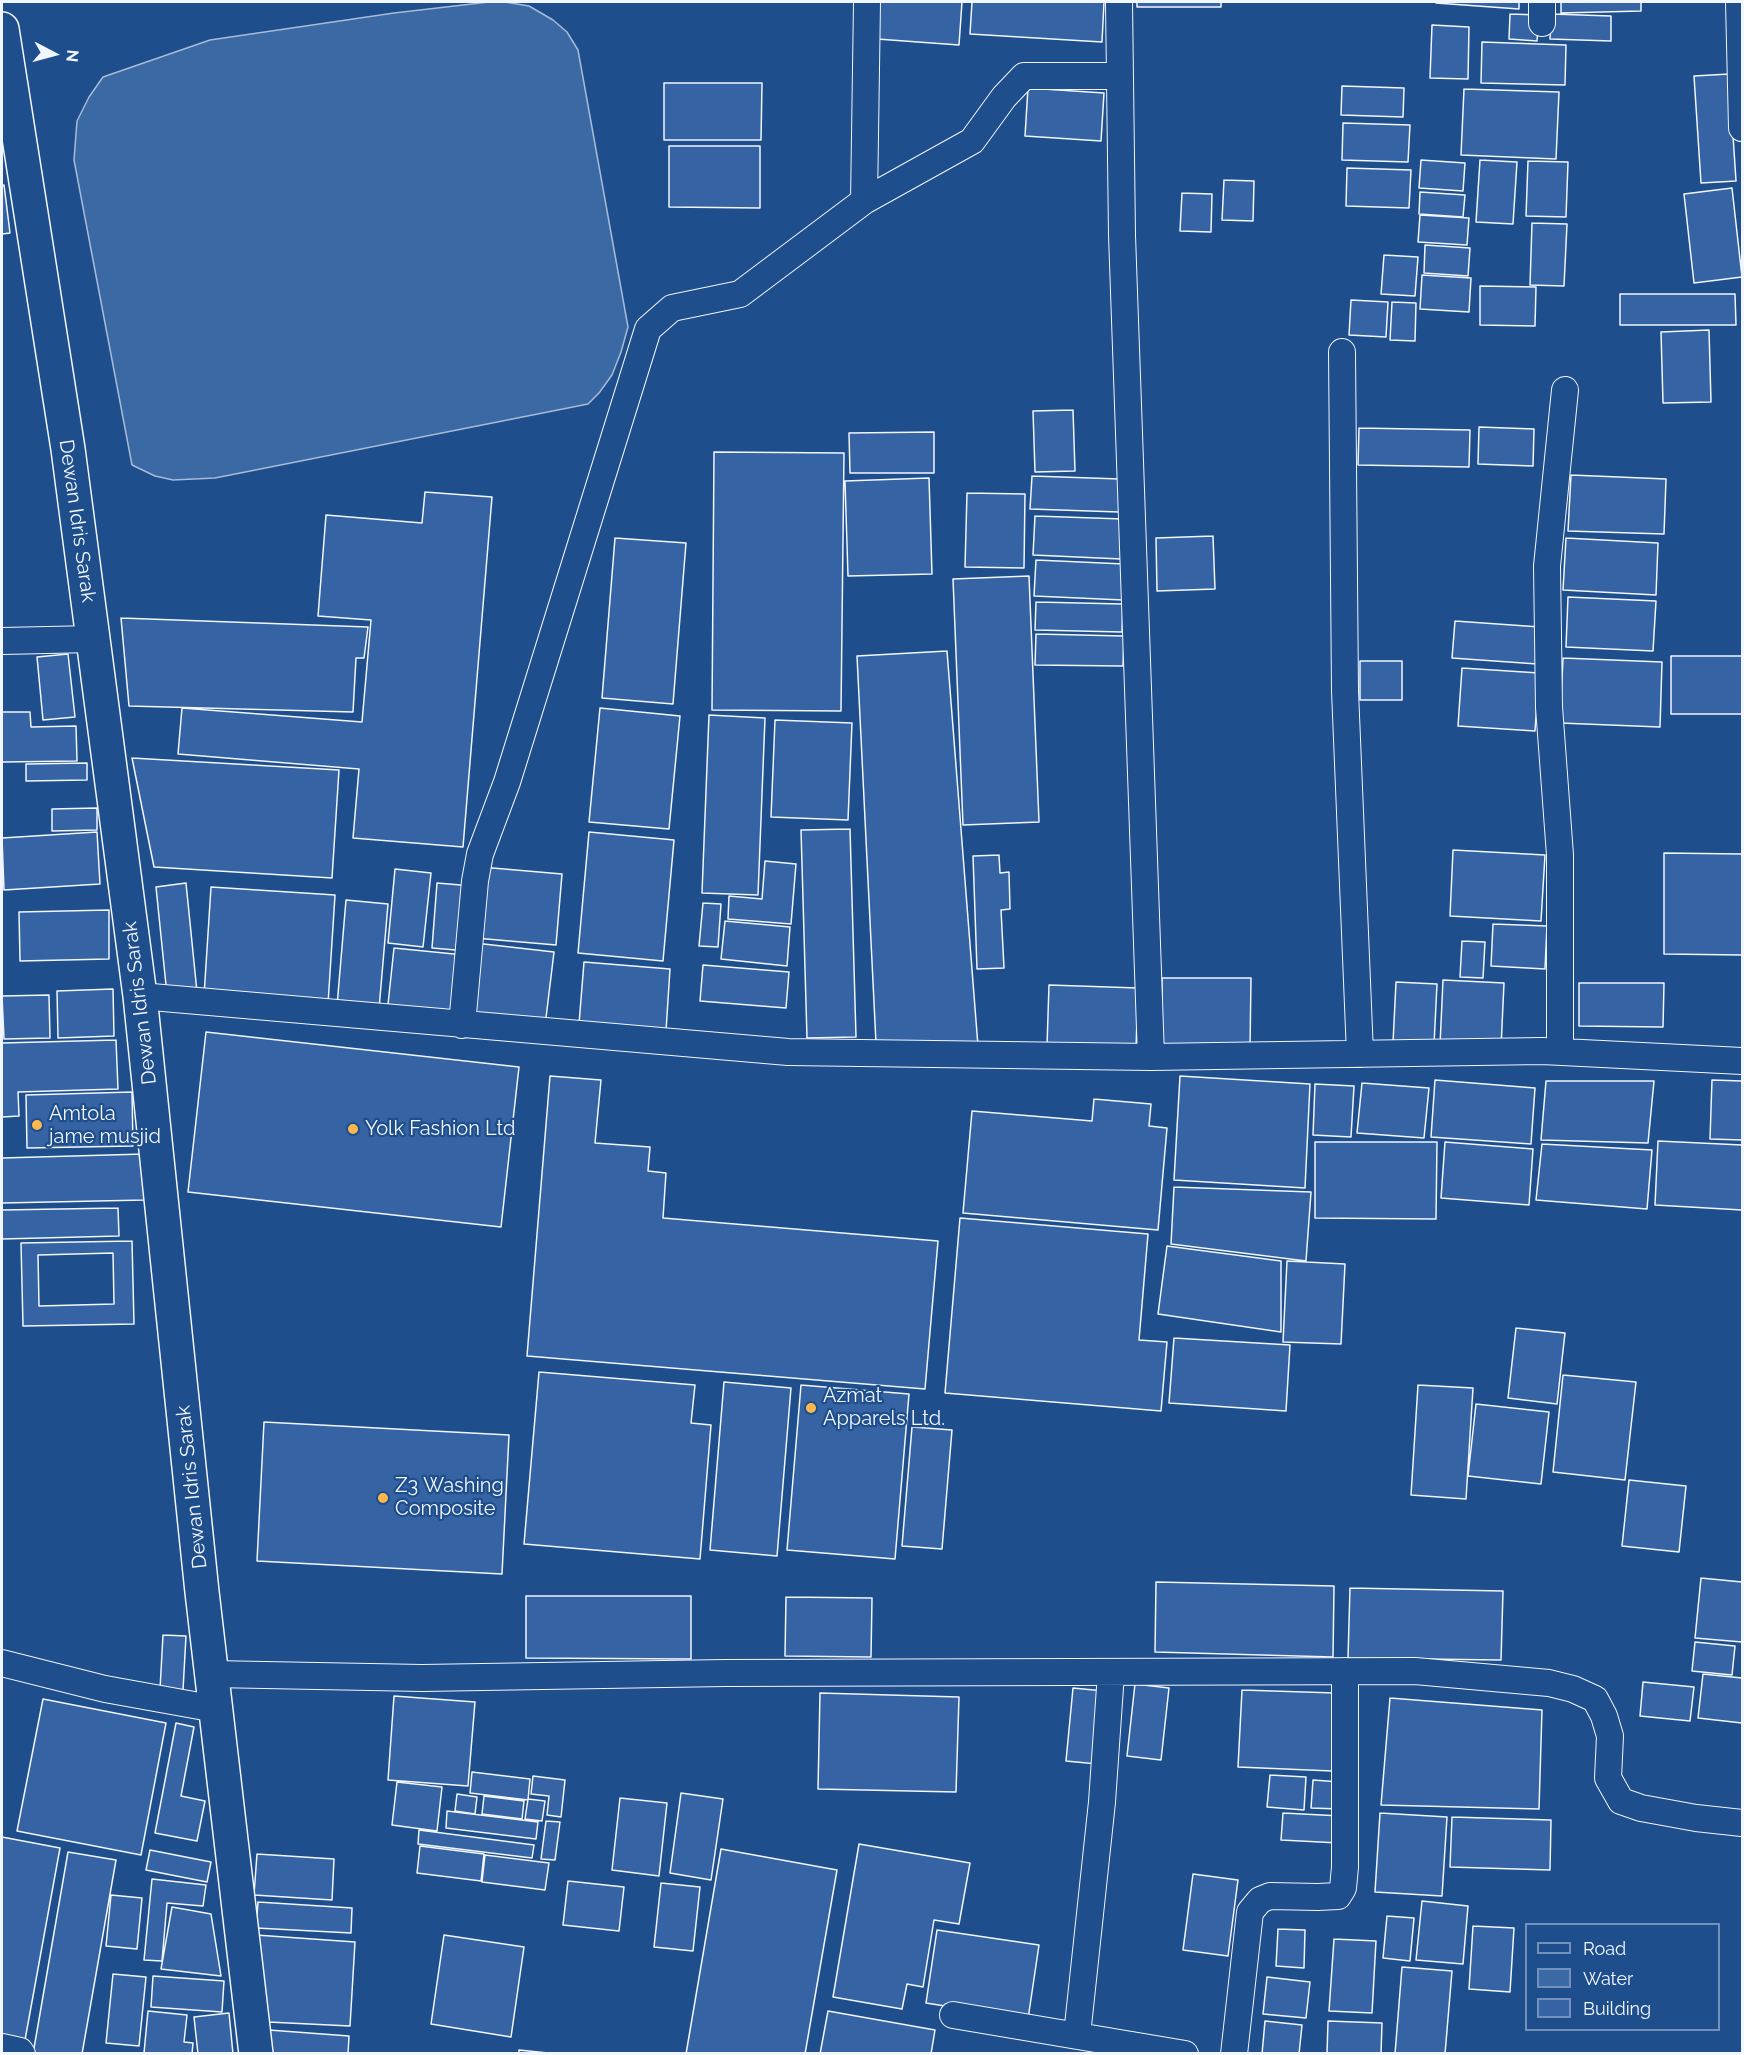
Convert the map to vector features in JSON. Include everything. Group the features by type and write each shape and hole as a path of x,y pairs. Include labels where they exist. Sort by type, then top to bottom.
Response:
{"main road":[{"name":"Dewan Idris Sarak","path":"2,29 68,449 140,996 212,1674 256,2054"}],"street":[{"path":"864,201 867,2"},
{"path":"1119,2 1123,259 1151,1057"},
{"path":"1739,2 1743,128"},
{"path":"462,1025 475,881 480,854 507,782 648,329 672,308 740,294 864,201 972,141 1004,97 1024,76 1120,76"},
{"path":"1342,352 1345,691 1360,1054"},
{"path":"1560,1052 1560,855 1549,706 1547,566 1565,390"},
{"path":"2,641 93,639"},
{"path":"140,996 788,1052 1151,1057 1560,1052 1743,1061"},
{"path":"2,1663 105,1689 216,1709"},
{"path":"1234,2054 1250,1912 1260,1900 1270,1896 1338,1896 1343,1888 1345,1867 1345,1671"},
{"path":"212,1674 422,1678 725,1673 1415,1671 1549,1683 1595,1698 1610,1736 1608,1778 1621,1801 1641,1808 1696,1818 1743,1823"},
{"path":"1077,2035 1102,1802 1111,1673"},
{"path":"953,2015 1185,2054"},
{"path":"2,2047 20,2051 22,2054"}],"water":[{"path":"489,2 529,6 553,20 567,32 578,50 628,327 612,375 599,393 588,404 215,478 173,480 155,476 132,465 74,160 77,121 89,97 103,77 210,40 394,13"}],"building":[{"path":"879,2 962,2 959,45 877,39"},
{"path":"972,2 1104,2 1102,42 970,34"},
{"path":"1137,2 1221,2 1221,7 1137,7"},
{"path":"1519,2 1519,9 1436,3"},
{"path":"1561,2 1641,2 1641,11 1561,13"},
{"path":"1510,14 1539,15 1537,41 1509,39"},
{"path":"1551,14 1611,16 1611,41 1550,39"},
{"path":"1432,25 1469,27 1468,79 1430,78"},
{"path":"1482,42 1566,45 1565,85 1481,83"},
{"path":"1729,74 1736,181 1701,183 1694,76"},
{"path":"664,83 762,83 761,140 664,140"},
{"path":"1342,86 1404,88 1403,117 1341,115"},
{"path":"1028,88 1104,93 1101,141 1025,136"},
{"path":"1464,89 1559,92 1556,159 1461,155"},
{"path":"1343,123 1410,125 1408,162 1342,160"},
{"path":"669,146 760,146 760,208 669,207"},
{"path":"1421,160 1465,163 1463,191 1419,188"},
{"path":"1480,160 1517,162 1513,224 1476,222"},
{"path":"1528,161 1568,162 1566,217 1526,216"},
{"path":"1347,168 1411,170 1409,208 1346,206"},
{"path":"1224,180 1254,181 1253,221 1222,220"},
{"path":"4,185 10,233 2,234 2,186"},
{"path":"1732,188 1742,277 1694,283 1684,194"},
{"path":"1420,192 1465,195 1463,217 1419,214"},
{"path":"1182,193 1212,194 1211,232 1180,231"},
{"path":"1420,215 1469,218 1467,245 1418,242"},
{"path":"1532,223 1567,224 1564,286 1530,285"},
{"path":"1425,245 1470,248 1468,276 1424,273"},
{"path":"1384,255 1418,257 1415,296 1381,294"},
{"path":"1422,275 1471,278 1469,312 1420,309"},
{"path":"1480,286 1536,287 1535,326 1480,325"},
{"path":"1620,294 1735,294 1736,325 1620,325"},
{"path":"1351,300 1388,302 1386,337 1349,335"},
{"path":"1392,302 1416,303 1415,341 1390,340"},
{"path":"1709,330 1711,402 1663,403 1661,332"},
{"path":"1073,410 1075,471 1035,472 1033,411"},
{"path":"1479,427 1534,429 1533,466 1478,464"},
{"path":"1359,428 1470,430 1469,467 1358,465"},
{"path":"934,432 934,473 850,473 849,433"},
{"path":"714,452 844,453 841,711 712,710"},
{"path":"1571,475 1666,479 1664,534 1568,531"},
{"path":"1032,476 1120,479 1119,512 1030,509"},
{"path":"929,478 932,574 848,576 845,481"},
{"path":"425,492 492,497 463,847 353,838 359,769 178,754 182,708 362,722 371,620 318,616 326,515 422,523"},
{"path":"967,493 1025,494 1024,568 965,567"},
{"path":"1035,516 1123,519 1121,559 1033,555"},
{"path":"1213,536 1215,589 1157,591 1156,538"},
{"path":"615,538 686,543 673,704 602,698"},
{"path":"1566,538 1658,543 1656,595 1563,590"},
{"path":"1036,560 1124,564 1123,600 1034,596"},
{"path":"1029,576 1039,822 963,825 953,579"},
{"path":"1568,597 1656,601 1653,651 1566,647"},
{"path":"1036,602 1123,604 1122,632 1035,630"},
{"path":"121,618 368,627 364,658 356,658 353,712 129,706"},
{"path":"1455,621 1540,627 1537,664 1452,658"},
{"path":"1036,634 1124,636 1123,666 1035,665"},
{"path":"947,651 978,1046 876,1043 857,656"},
{"path":"68,654 75,717 43,720 37,657"},
{"path":"1671,656 1742,656 1742,714 1671,714"},
{"path":"1563,658 1662,662 1660,727 1560,723"},
{"path":"1360,661 1402,661 1402,700 1360,700"},
{"path":"1462,668 1539,673 1535,731 1458,726"},
{"path":"600,708 680,716 669,829 589,822"},
{"path":"2,712 30,712 31,727 76,726 77,761 2,762"},
{"path":"709,715 765,718 758,895 702,893"},
{"path":"775,720 852,723 848,820 771,817"},
{"path":"132,758 339,770 332,878 154,867"},
{"path":"87,763 87,780 26,781 26,764"},
{"path":"97,808 97,830 52,831 52,809"},
{"path":"850,829 856,1037 807,1038 801,830"},
{"path":"97,832 100,884 4,890 2,838"},
{"path":"589,832 674,840 663,961 578,953"},
{"path":"1453,850 1545,855 1541,921 1450,916"},
{"path":"1664,853 1742,854 1742,955 1664,954"},
{"path":"999,855 1000,873 1009,872 1010,909 1001,910 1004,968 977,969 973,856"},
{"path":"765,861 796,864 791,924 728,919 729,896 762,899"},
{"path":"481,867 562,874 556,945 475,938"},
{"path":"395,869 431,873 423,947 388,943"},
{"path":"186,883 197,992 167,995 156,887"},
{"path":"437,883 473,886 467,951 432,948"},
{"path":"211,887 335,895 328,1004 204,996"},
{"path":"346,900 388,904 379,1009 337,1006"},
{"path":"703,903 721,904 718,947 699,946"},
{"path":"109,910 109,959 20,961 19,912"},
{"path":"725,921 790,927 787,966 721,959"},
{"path":"1493,924 1547,926 1545,969 1491,966"},
{"path":"1462,941 1485,942 1483,978 1460,977"},
{"path":"475,943 554,952 545,1026 466,1017"},
{"path":"394,948 464,955 457,1021 387,1014"},
{"path":"584,962 670,969 666,1031 579,1024"},
{"path":"703,965 789,972 786,1008 700,1001"},
{"path":"1162,978 1251,978 1250,1048 1162,1048"},
{"path":"1443,980 1504,983 1501,1048 1440,1045"},
{"path":"1396,982 1437,984 1434,1045 1393,1043"},
{"path":"1579,983 1664,983 1663,1027 1579,1026"},
{"path":"1049,985 1138,988 1136,1049 1047,1046"},
{"path":"113,989 114,1036 58,1038 57,991"},
{"path":"49,995 50,1038 4,1039 2,996"},
{"name":"Yolk Fashion Ltd","path":"206,1032 519,1067 501,1227 188,1192"},
{"path":"116,1040 118,1089 18,1092 19,1116 2,1117 2,1043"},
{"path":"550,1076 601,1080 595,1143 650,1147 648,1171 666,1173 663,1218 938,1241 925,1389 527,1356"},
{"path":"1180,1076 1310,1084 1305,1188 1174,1180"},
{"path":"1435,1080 1535,1088 1531,1144 1431,1137"},
{"path":"1712,1080 1742,1081 1742,1140 1710,1139"},
{"path":"1546,1081 1654,1081 1648,1143 1541,1140"},
{"path":"1362,1083 1429,1088 1424,1138 1357,1133"},
{"path":"1315,1084 1354,1086 1351,1137 1313,1135"},
{"path":"132,1092 133,1146 27,1148 26,1095"},
{"path":"1094,1099 1151,1104 1149,1126 1167,1128 1158,1230 963,1213 972,1111 1092,1121"},
{"path":"1658,1141 1742,1145 1742,1210 1655,1205"},
{"path":"1315,1142 1437,1142 1436,1219 1315,1218"},
{"path":"1445,1142 1533,1149 1529,1205 1441,1198"},
{"path":"1542,1144 1652,1150 1647,1209 1536,1200"},
{"path":"144,1154 145,1200 2,1203 2,1158"},
{"path":"1174,1187 1311,1192 1306,1261 1171,1244"},
{"path":"118,1208 119,1236 2,1239 2,1210"},
{"path":"960,1218 1148,1234 1139,1340 1167,1342 1161,1411 945,1393"},
{"path":"132,1241 134,1324 23,1326 21,1243","holes":["113,1253 114,1304 39,1306 38,1255"]},
{"path":"1167,1246 1281,1261 1281,1332 1158,1314"},
{"path":"1287,1261 1345,1264 1341,1344 1283,1342"},
{"path":"1516,1328 1565,1333 1557,1404 1508,1398"},
{"path":"1174,1338 1290,1345 1286,1411 1169,1403"},
{"path":"539,1372 695,1385 691,1423 711,1425 700,1559 524,1544"},
{"path":"1563,1375 1636,1382 1625,1480 1553,1472"},
{"path":"724,1382 791,1388 777,1556 710,1550"},
{"path":"801,1385 909,1394 895,1559 787,1550"},
{"path":"1418,1385 1473,1388 1466,1499 1411,1495"},
{"path":"1476,1404 1549,1412 1541,1484 1468,1476"},
{"name":"Z3 Washing Composite","path":"264,1422 509,1435 502,1574 257,1561"},
{"path":"912,1427 952,1430 942,1549 902,1546"},
{"path":"1629,1480 1686,1486 1679,1552 1622,1546"},
{"path":"1701,1578 1742,1582 1742,1642 1695,1638"},
{"path":"1156,1582 1334,1586 1333,1657 1155,1652"},
{"path":"1350,1588 1503,1591 1501,1660 1348,1658"},
{"path":"526,1596 691,1596 691,1659 526,1658"},
{"path":"786,1597 872,1598 871,1657 785,1656"},
{"path":"163,1635 186,1636 183,1690 160,1689"},
{"path":"1695,1642 1735,1646 1732,1675 1692,1671"},
{"path":"1703,1674 1742,1678 1742,1723 1698,1718"},
{"path":"1643,1682 1694,1687 1690,1721 1640,1716"},
{"path":"1135,1684 1169,1688 1161,1760 1127,1756"},
{"path":"1073,1688 1104,1691 1097,1764 1066,1761"},
{"path":"1242,1690 1335,1693 1332,1771 1238,1767"},
{"path":"820,1693 959,1697 956,1792 818,1789"},
{"path":"394,1696 475,1702 468,1786 388,1780"},
{"path":"1390,1698 1542,1710 1539,1809 1381,1805"},
{"path":"43,1699 166,1723 141,1855 17,1831"},
{"path":"176,1723 194,1727 181,1796 205,1801 197,1841 155,1833"},
{"path":"472,1772 530,1779 528,1800 470,1793"},
{"path":"1270,1775 1306,1777 1304,1810 1267,1807"},
{"path":"533,1776 565,1780 561,1817 547,1815 549,1796 531,1794"},
{"path":"1313,1780 1340,1782 1339,1809 1311,1808"},
{"path":"397,1782 442,1787 437,1831 392,1825"},
{"path":"681,1793 723,1799 711,1880 670,1873"},
{"path":"457,1794 477,1797 475,1814 455,1811"},
{"path":"484,1796 524,1801 522,1819 482,1814"},
{"path":"620,1798 667,1803 659,1876 612,1870"},
{"path":"528,1799 545,1801 542,1821 525,1819"},
{"path":"447,1811 538,1822 536,1839 446,1828"},
{"path":"1283,1813 1341,1816 1339,1843 1281,1840"},
{"path":"1380,1813 1447,1817 1442,1896 1375,1892"},
{"path":"1452,1817 1551,1820 1550,1870 1450,1867"},
{"path":"546,1821 560,1822 555,1860 541,1859"},
{"path":"419,1830 534,1845 532,1858 418,1844"},
{"path":"2,1837 60,1848 25,2040 2,2036"},
{"path":"859,1844 970,1863 959,1924 934,1920 923,1987 907,1984 902,2009 833,1997"},
{"path":"420,1846 484,1854 481,1881 417,1873"},
{"path":"721,1849 837,1870 805,2054 686,2054"},
{"path":"150,1850 211,1862 207,1882 146,1870"},
{"path":"68,1852 116,1860 82,2054 33,2054"},
{"path":"257,1854 334,1859 332,1900 254,1895"},
{"path":"485,1855 549,1863 545,1890 482,1882"},
{"path":"1193,1874 1238,1880 1228,1956 1183,1950"},
{"path":"152,1879 206,1885 203,1906 167,1903 162,1961 144,1960"},
{"path":"568,1881 624,1887 619,1931 563,1925"},
{"path":"661,1883 700,1887 693,1951 654,1947"},
{"path":"111,1895 142,1898 137,1949 106,1946"},
{"path":"1422,1901 1468,1906 1463,1964 1416,1960"},
{"path":"258,1902 352,1908 351,1933 256,1928"},
{"path":"172,1907 211,1914 221,1976 161,1969"},
{"path":"1387,1916 1414,1918 1410,1961 1383,1958"},
{"path":"1473,1926 1514,1928 1510,1992 1469,1989"},
{"path":"1278,1929 1305,1930 1304,1968 1276,1966"},
{"path":"937,1930 1039,1945 1028,2019 926,2003"},
{"path":"256,1935 355,1942 350,2026 268,2022"},
{"path":"444,1935 524,1947 511,2037 431,2024"},
{"path":"1334,1939 1376,1941 1372,2013 1329,2011"},
{"path":"1402,1967 1452,1971 1445,2054 1395,2054"},
{"path":"113,1974 146,1977 139,2046 106,2043"},
{"path":"153,1976 224,1981 222,2012 151,2007"},
{"path":"1267,1977 1310,1982 1306,2018 1263,2014"},
{"path":"148,2011 187,2015 184,2042 193,2043 192,2054 144,2053"},
{"path":"828,2011 935,2030 931,2054 820,2054"},
{"path":"229,2013 233,2054 198,2054 194,2017"},
{"path":"1265,2021 1302,2025 1299,2054 1262,2054"},
{"path":"1328,2021 1382,2023 1381,2054 1327,2054"},
{"path":"269,2030 349,2036 348,2054 271,2054"},
{"path":"519,2050 558,2054 519,2054"}],"place":[{"name":"Amtola jame musjid","path":"37,1125"},
{"name":"Yolk Fashion Ltd","path":"353,1129"},
{"name":"Azmat Apparels Ltd.","path":"811,1408"},
{"name":"Z3 Washing Composite","path":"383,1498"}]}
